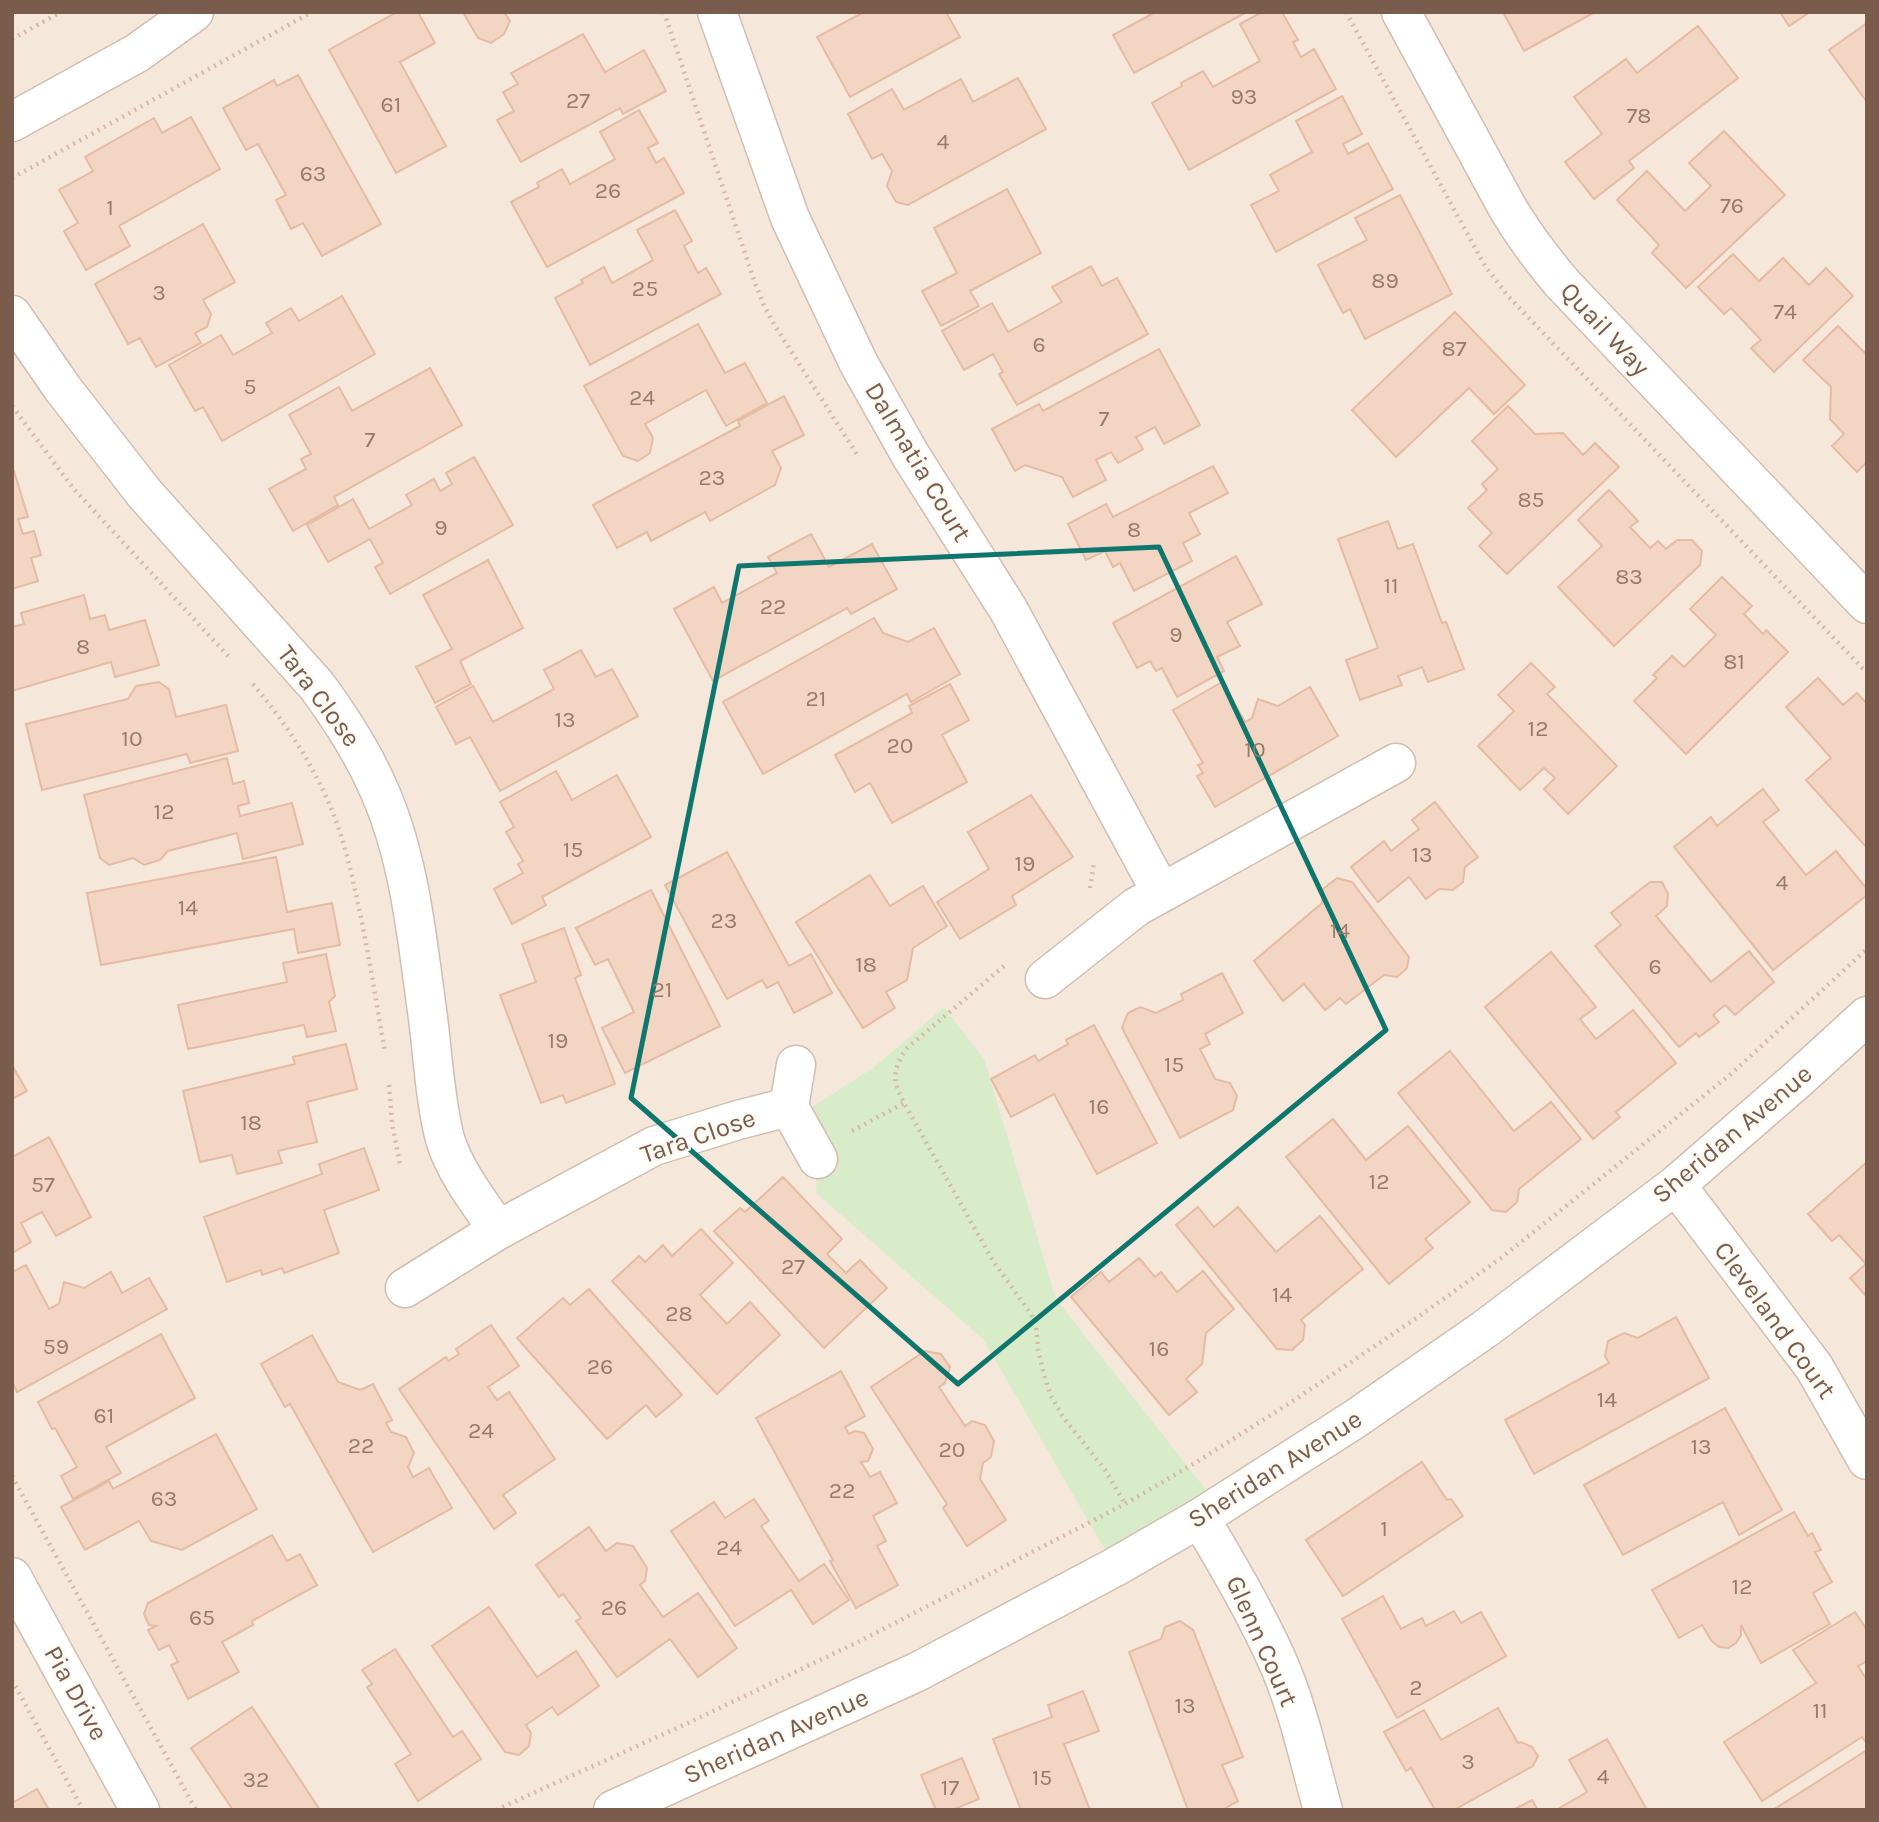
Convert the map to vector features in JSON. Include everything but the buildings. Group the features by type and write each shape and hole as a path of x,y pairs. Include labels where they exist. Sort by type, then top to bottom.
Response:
{"street":[{"path":"12,122 137,53 194,12"},
{"name":"Dalmatia Court","path":"717,12 790,218 859,364 911,456 1008,609 1161,892"},
{"name":"Quail Way","path":"1401,12 1506,205 1543,260 1867,604"},
{"name":"Tara Close","path":"12,315 63,389 145,494 317,686 339,715 359,749 388,814 404,868 417,934 445,1139 455,1163 498,1230"},
{"path":"1045,979 1136,906 1396,763"},
{"name":"Sheridan Avenue","path":"613,1810 656,1801 917,1672 1115,1567 1200,1518 1355,1419 1485,1329 1676,1185 1867,1016"},
{"name":"Tara Close","path":"796,1065 789,1107 816,1154"},
{"name":"Tara Close","path":"405,1288 498,1230 654,1146 738,1119 789,1107"},
{"name":"Cleveland Court","path":"1676,1185 1814,1367 1867,1460"},
{"name":"Glenn Court","path":"1200,1518 1235,1578 1277,1661 1323,1810"},
{"name":"Pia Drive","path":"12,1577 140,1810"}],"path":[{"path":"12,39 61,12"},
{"path":"12,178 312,12"},
{"path":"664,12 764,306 860,460"},
{"path":"12,406 73,488 232,660"},
{"path":"251,681 296,740 329,802 349,862 387,1060"},
{"path":"1088,892 1092,883 1094,862"},
{"path":"496,1810 858,1642 1125,1504 1195,1463 1293,1401 1501,1258 1731,1074 1867,949"},
{"path":"1010,961 906,1049 897,1064 894,1079 904,1103 993,1261 1031,1314 1036,1325 1044,1375 1057,1407 1105,1470 1125,1504"},
{"path":"388,1073 392,1123 400,1164"},
{"path":"816,1154 904,1103"},
{"path":"12,1476 195,1810"},
{"path":"12,1680 83,1810"}],"highlighted area":[{"path":"1159,547 1386,1030 958,1384 631,1098 739,566"}],"shaded area":[{"path":"12,12 1867,12 1867,1810 12,1810"}],"green space":[{"path":"944,1007 984,1059 1056,1299 1218,1505 1115,1567 983,1339 816,1193 818,1159 795,1118 873,1068"}]}
